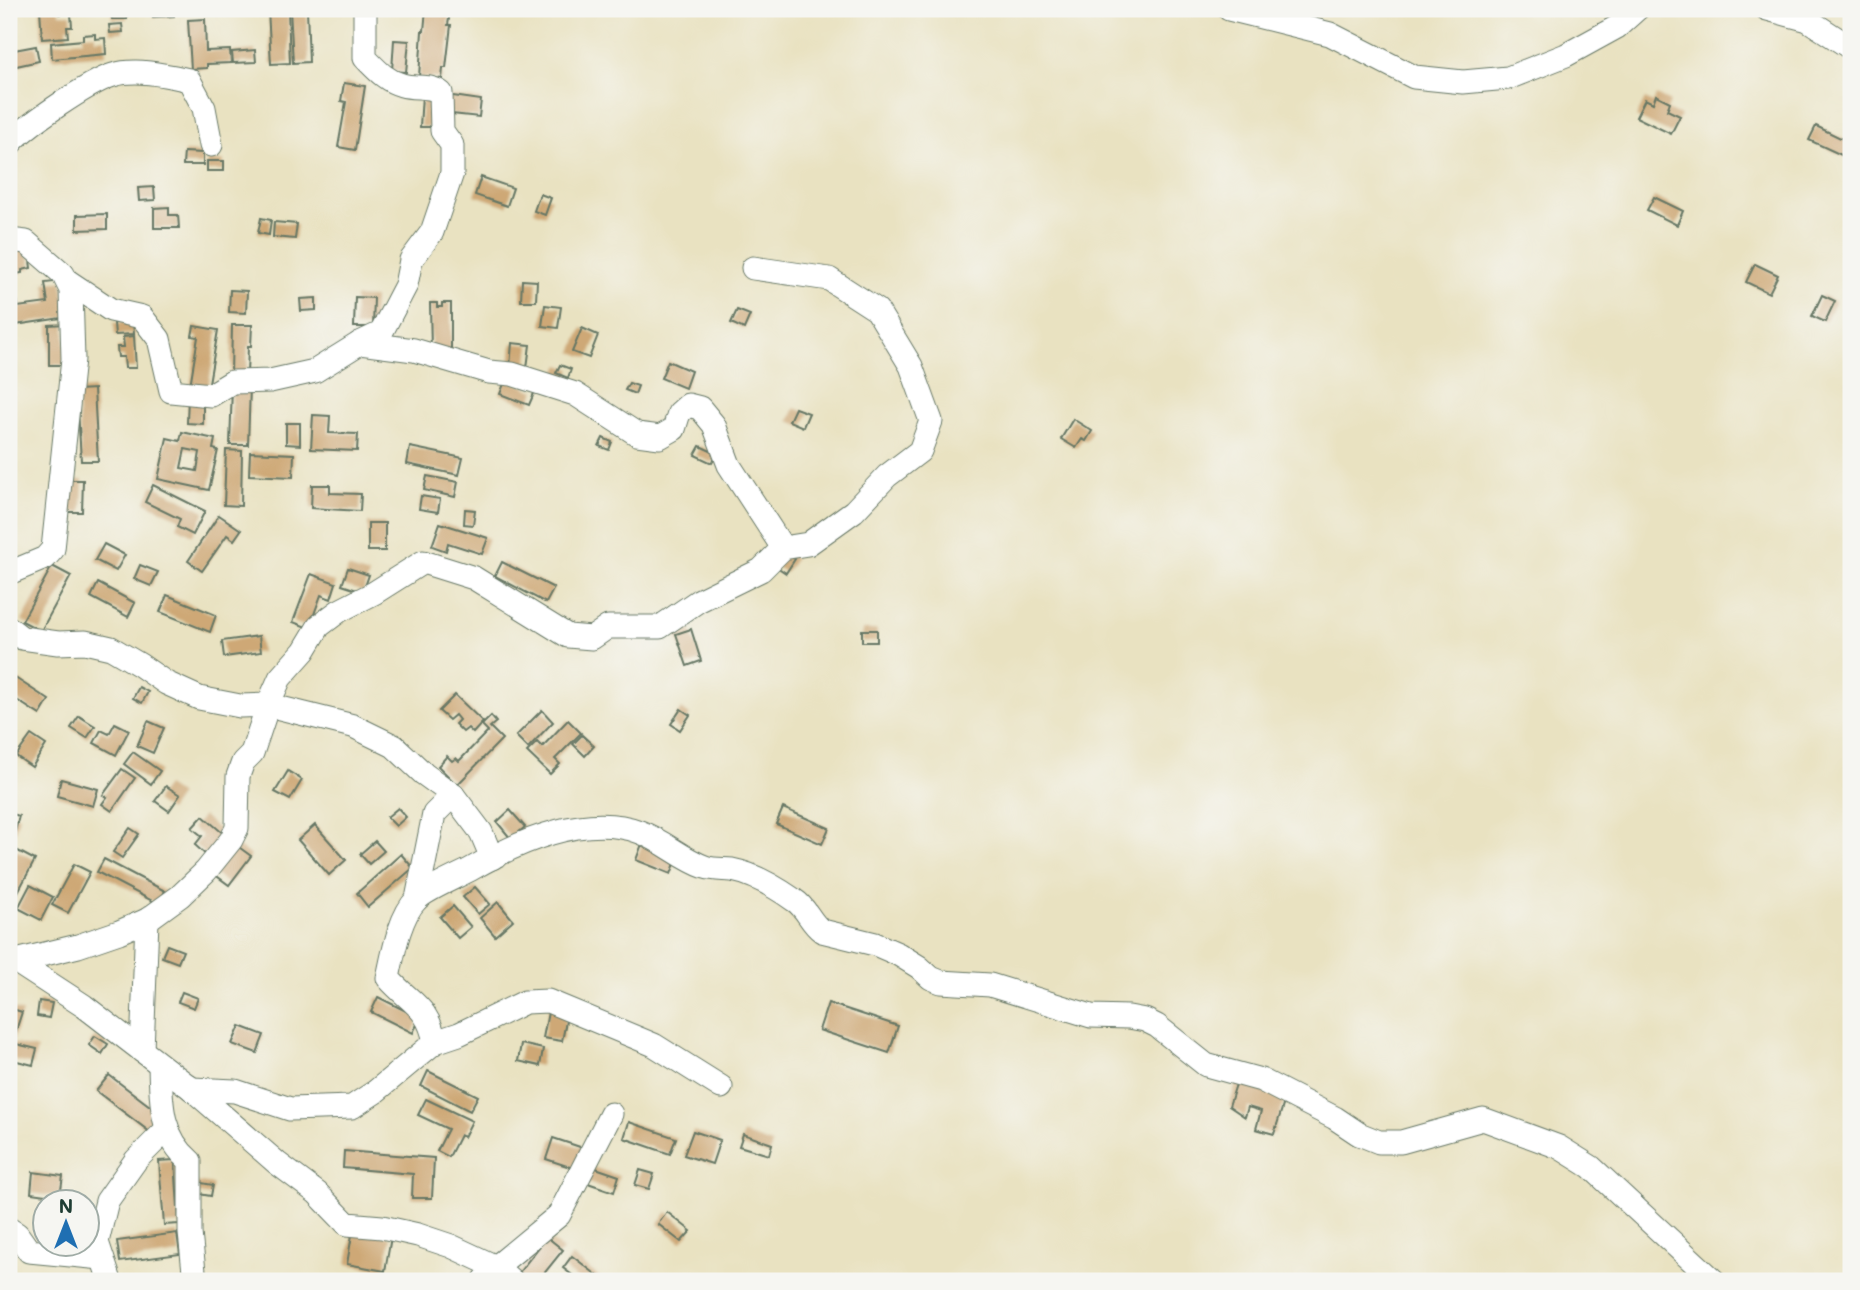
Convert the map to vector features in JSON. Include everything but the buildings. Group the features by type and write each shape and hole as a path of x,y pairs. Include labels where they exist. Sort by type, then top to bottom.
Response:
{"street":[{"path":"9,240 26,242 69,282 111,310 142,317 159,339 171,391 211,395 232,382 270,381 315,371 381,333 405,285 411,260 432,232 452,173 452,145 442,131 441,93 435,89 403,85 387,79 365,58 365,9"},
{"path":"1229,9 1330,34 1414,77 1463,82 1508,78 1566,55 1617,27 1637,9"},
{"path":"1768,9 1808,20 1851,48"},
{"path":"9,145 17,136 71,97 114,74 152,72 189,80 204,108 211,145"},
{"path":"12,959 78,946 147,920 180,896 206,871 231,840 237,828 238,776 243,762 252,753 280,678 304,652 318,626 423,562 474,578 568,636 592,638 608,627 660,627 698,601 761,569 783,548 808,544 854,512 887,476 920,451 931,421 911,366 877,310 829,279 753,268"},
{"path":"9,573 45,558 53,549 73,359 69,282"},
{"path":"360,343 414,349 489,372 512,374 575,394 637,434 660,437 674,429 679,413 688,405 700,408 714,425 729,465 783,548"},
{"path":"9,628 22,638 58,643 85,642 111,648 166,683 199,698 240,706 268,705 353,726 394,746 424,774 453,795 481,832 492,858"},
{"path":"435,1042 431,1023 422,1009 404,996 388,978 402,924 417,899 434,814 453,795"},
{"path":"417,899 492,858 565,830 602,826 638,831 699,865 733,870 751,877 795,901 804,909 815,927 822,931 874,944 919,967 931,978 951,984 990,985 1091,1016 1145,1020 1157,1026 1206,1065 1261,1080 1335,1118 1359,1134 1379,1142 1401,1142 1483,1119 1559,1147 1591,1167 1714,1281"},
{"path":"142,1051 147,920"},
{"path":"12,959 84,1006 192,1089 277,1163 317,1193 347,1224 382,1227 451,1246 497,1277 559,1215 611,1114"},
{"path":"192,1089 235,1091 290,1109 352,1107 375,1092 435,1042 459,1034 525,1002 548,1001 654,1045 721,1087"},
{"path":"160,1065 161,1097 167,1129 177,1151 190,1161 190,1233 195,1281"},
{"path":"110,1281 97,1242 107,1201 136,1160 167,1129"},
{"path":"9,1229 17,1234 29,1251 103,1258"}]}
